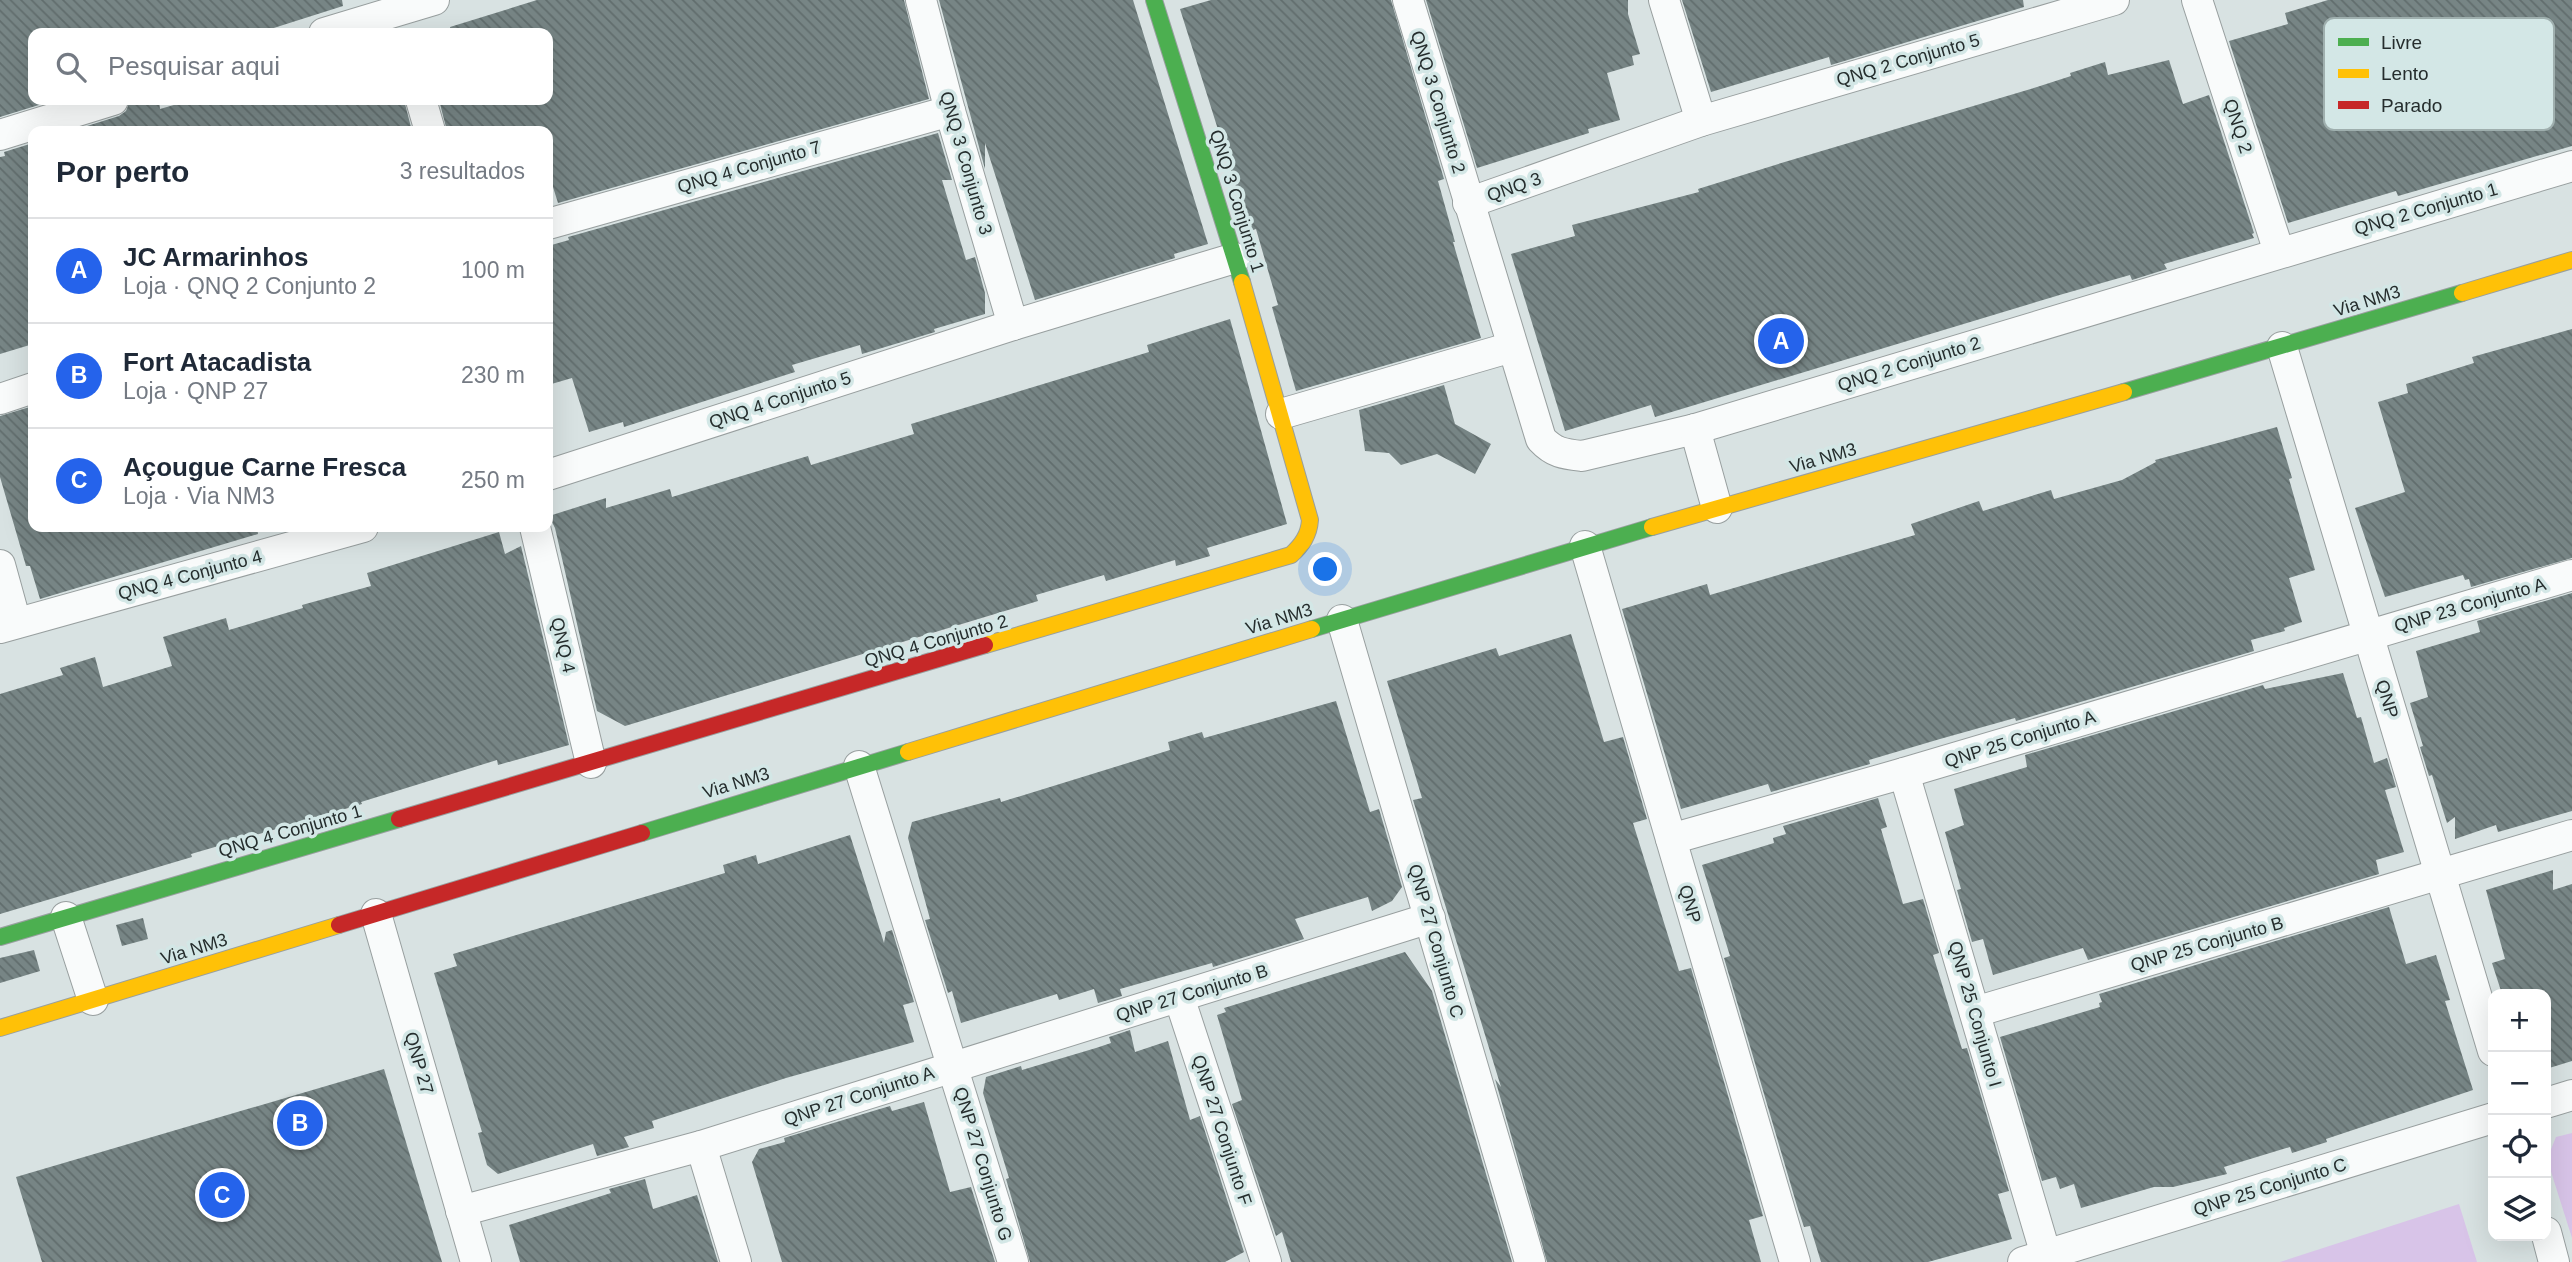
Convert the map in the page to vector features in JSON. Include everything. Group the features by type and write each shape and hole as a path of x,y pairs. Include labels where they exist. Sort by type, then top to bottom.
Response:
{"main road":[{"name":"QNQ 3 Conjunto 1","path":"1154,0 1281,414"},
{"name":"Via NM3","path":"0,1028 1585,546 2282,347 2572,260"},
{"name":"QNQ 4 Conjunto 2","path":"591,763 1292,555 1300,548 1311,530 1311,520 1281,414"},
{"name":"QNQ 4 Conjunto 1","path":"0,937 591,763"}],"street":[{"path":"344,28 397,15 434,0"},
{"name":"QNQ 3 Conjunto 3","path":"921,0 950,111 1013,324"},
{"name":"QNQ 3 Conjunto 2","path":"1408,0 1468,203"},
{"path":"1664,0 1701,121"},
{"name":"QNQ 2 Conjunto 5","path":"1701,121 2114,0"},
{"name":"QNQ 2","path":"2197,0 2279,252"},
{"path":"29,126 97,105"},
{"path":"422,105 429,126"},
{"name":"QNQ 4 Conjunto 7","path":"553,223 950,111"},
{"name":"QNQ 3","path":"1541,439 1468,203 1701,121"},
{"path":"0,135 28,126"},
{"name":"QNQ 2 Conjunto 1","path":"2279,252 2572,166"},
{"name":"QNQ 2 Conjunto 2","path":"1541,439 1552,450 1582,456 1695,429 2279,252"},
{"path":"1013,324 1235,258"},
{"name":"QNQ 4 Conjunto 5","path":"553,473 1013,324"},
{"path":"1281,414 1512,347"},
{"name":"QNP","path":"2282,347 2488,1034"},
{"path":"0,399 28,390"},
{"path":"1695,429 1717,509"},
{"name":"QNQ 4 Conjunto 4","path":"8,625 345,532"},
{"name":"QNQ 4","path":"536,532 591,763"},
{"name":"QNP","path":"1585,546 1795,1262"},
{"path":"0,565 8,625"},
{"name":"QNP 23 Conjunto A","path":"2368,635 2572,575"},
{"name":"QNP 27 Conjunto C","path":"1342,620 1530,1262"},
{"name":"QNP 25 Conjunto A","path":"1671,839 1904,774 2368,635"},
{"name":"QNP 27 Conjunto A","path":"461,1211 701,1146 954,1066 859,766"},
{"name":"QNP 25 Conjunto I","path":"1904,774 1975,1012 2039,1260"},
{"name":"QNP 25 Conjunto B","path":"1975,1012 2572,835"},
{"name":"QNP 27","path":"376,914 476,1262"},
{"path":"66,917 93,1000"},
{"name":"QNP 27 Conjunto B","path":"954,1066 1430,918"},
{"name":"QNP 27 Conjunto F","path":"1179,997 1266,1262"},
{"name":"QNP 27 Conjunto G","path":"954,1066 1013,1262"},
{"path":"2551,1101 2572,1095"},
{"name":"QNP 25 Conjunto C","path":"2039,1260 2488,1120"},
{"path":"701,1146 736,1262"},
{"path":"2548,1241 2554,1262"}],"shaded area":[{"path":"2572,1133 2572,1238 2551,1172 2551,1149 2556,1137"},
{"path":"2459,1204 2477,1262 2280,1262"}],"building":[{"path":"0,0 342,0 343,6 274,28 28,28 28,105 39,105 0,117"},
{"path":"537,0 904,0 929,99 558,203 553,187 553,126 446,126 440,105 553,105 553,28 450,27"},
{"path":"939,0 1133,0 1208,244 1174,254 1175,258 1035,300 985,143 985,169"},
{"path":"1211,0 1391,0 1444,179 1438,181 1481,338 1296,391 1272,307 1278,305 1256,229 1250,231 1180,9"},
{"path":"1426,0 1628,0 1628,14 1640,54 1632,56 1634,65 1607,73 1620,120 1588,129 1589,133 1477,168"},
{"path":"1682,0 2023,0 2024,7 1831,65 1829,57 1711,92"},
{"path":"2328,0 2572,0 2572,146 2398,196 2396,191 2288,223 2229,41 2288,24 2285,13"},
{"path":"2169,60 2183,104 2209,95 2254,238 2164,264 2167,269 2132,280 2130,275 2063,294 1655,417 1651,405 1565,431 1511,254 1575,236 1572,225 1699,192 1698,189 2037,87 2105,62 2108,75"},
{"path":"128,105 160,105 160,109 174,105 405,105 411,126 87,126 119,116 126,111"},
{"path":"938,133 952,180 942,180 966,260 975,257 985,293 985,314 862,354 860,345 792,365 795,372 624,427 623,422 589,432 572,378 553,384 553,245 569,240 568,237"},
{"path":"28,145 28,346 0,354 0,157 5,156 4,152"},
{"path":"1230,319 1287,524 1207,548 1210,556 1176,566 1175,560 1106,581 1104,575 1036,595 1038,601 625,726 597,711 553,515 606,498 606,508 670,489 672,497 808,456 811,465 914,434 911,424 1149,352 1147,345"},
{"path":"2572,329 2572,558 2471,587 2469,579 2465,580 2463,575 2385,597 2355,508 2405,492 2378,402 2408,393 2406,384 2474,363 2472,357"},
{"path":"1444,385 1455,424 1491,444 1475,474 1437,454 1401,465 1389,453 1365,451 1359,410"},
{"path":"28,408 28,532 258,534 40,599 30,566 26,566 0,477 0,416"},
{"path":"2277,427 2315,570 2289,578 2302,622 2284,628 2285,631 2251,640 2254,651 2016,721 2015,718 1940,739 1869,760 1870,764 1771,792 1768,784 1681,809 1622,609 1707,584 1710,595 1915,535 1911,524 1979,501 1983,511 2051,490 2054,499 2122,480 2156,462 2155,460"},
{"path":"499,532 505,554 521,546 569,745 498,765 497,760 361,802 362,804 191,854 192,857 0,914 0,694 63,675 60,668 95,657 103,687 172,666 163,637 226,618 229,630 303,608 302,605 371,586 367,573"},
{"path":"2572,593 2572,811 2498,832 2496,825 2455,839 2455,817 2447,823 2420,747 2423,746 2410,703 2428,697 2416,651 2480,632 2477,621"},
{"path":"1571,634 1604,742 1623,737 1647,819 1633,823 1679,971 1691,968 1763,1216 1749,1220 1761,1262 1547,1262 1495,1079 1501,1087 1413,800 1422,798 1387,681 1496,648 1499,656"},
{"path":"2343,673 2357,718 2361,717 2374,763 2387,758 2396,787 2385,790 2404,852 2376,860 2379,874 2088,960 2083,948 1993,975 1983,939 1972,942 1957,890 1961,889 1945,832 1964,825 1954,789 2027,767 2025,755 2263,685 2265,689"},
{"path":"1336,701 1370,812 1379,809 1402,887 1392,901 1372,911 1368,897 1295,919 1304,939 1213,967 1212,963 1120,989 1122,996 1098,1003 1094,989 1059,1000 1057,994 961,1023 952,991 948,993 925,920 930,919 908,838 912,822 1000,798 1001,802 1170,750 1168,742 1202,732 1204,738"},
{"path":"1878,798 1887,827 1881,829 1903,904 1923,899 1939,953 1933,955 1962,1049 1967,1048 2009,1191 1998,1194 2012,1239 1928,1262 1821,1262 1810,1226 1804,1227 1797,1206 1724,958 1730,956 1702,865 1774,843 1773,838 1786,834 1783,826"},
{"path":"850,835 884,943 886,932 892,930 914,1002 903,1005 914,1042 786,1078 652,1121 654,1128 624,1137 629,1147 597,1156 593,1144 498,1174 487,1165 478,1133 482,1132 434,973 457,966 453,954 725,873 723,865 756,855 758,864"},
{"path":"2553,870 2553,890 2572,884 2572,1061 2551,1067 2551,989 2500,989 2492,963 2505,959 2486,890"},
{"path":"2389,907 2406,964 2436,955 2450,1000 2445,1001 2473,1090 2292,1153 2290,1147 2224,1167 2227,1174 2173,1187 2154,1187 2081,1208 2074,1184 2060,1189 2056,1177 2042,1181 2000,1037 2100,1007 2099,1003 2102,1002 2099,994"},
{"path":"143,918 148,939 122,946 116,925"},
{"path":"34,950 40,971 0,983 0,958"},
{"path":"1405,952 1432,991 1512,1262 1291,1262 1282,1232 1276,1236 1232,1104 1242,1100 1217,1015 1226,1012 1224,1008"},
{"path":"1130,1030 1135,1052 1168,1041 1190,1120 1200,1116 1244,1252 1225,1262 1030,1262 1006,1179 1009,1178 983,1093 986,1077 1021,1066 1022,1070 1096,1048 1111,1043 1109,1037"},
{"path":"384,1069 442,1262 42,1262 16,1177"},
{"path":"924,1102 950,1192 971,1187 995,1262 782,1262 752,1162 759,1149 785,1142 784,1138 890,1106 892,1111"},
{"path":"645,1179 653,1209 697,1195 718,1262 520,1262 509,1225 611,1193 609,1189"}],"traffic: fast":[{"path":"1154,0 1242,282"},
{"path":"2124,392 2462,293"},
{"path":"1312,629 1652,527"},
{"path":"642,833 908,752"},
{"path":"0,937 399,819"}],"traffic: slow":[{"path":"2462,293 2572,260"},
{"path":"985,645 1291,555 1302,543 1310,520 1242,282"},
{"path":"1652,527 2124,392"},
{"path":"908,752 1312,629"},
{"path":"0,1028 339,925"}],"traffic: jam":[{"path":"399,819 985,645"},
{"path":"339,925 642,833"}],"place":[{"name":"JC Armarinhos","path":"1781,341"},
{"name":"Fort Atacadista","path":"300,1123"},
{"name":"Açougue Carne Fresca","path":"222,1195"}]}
